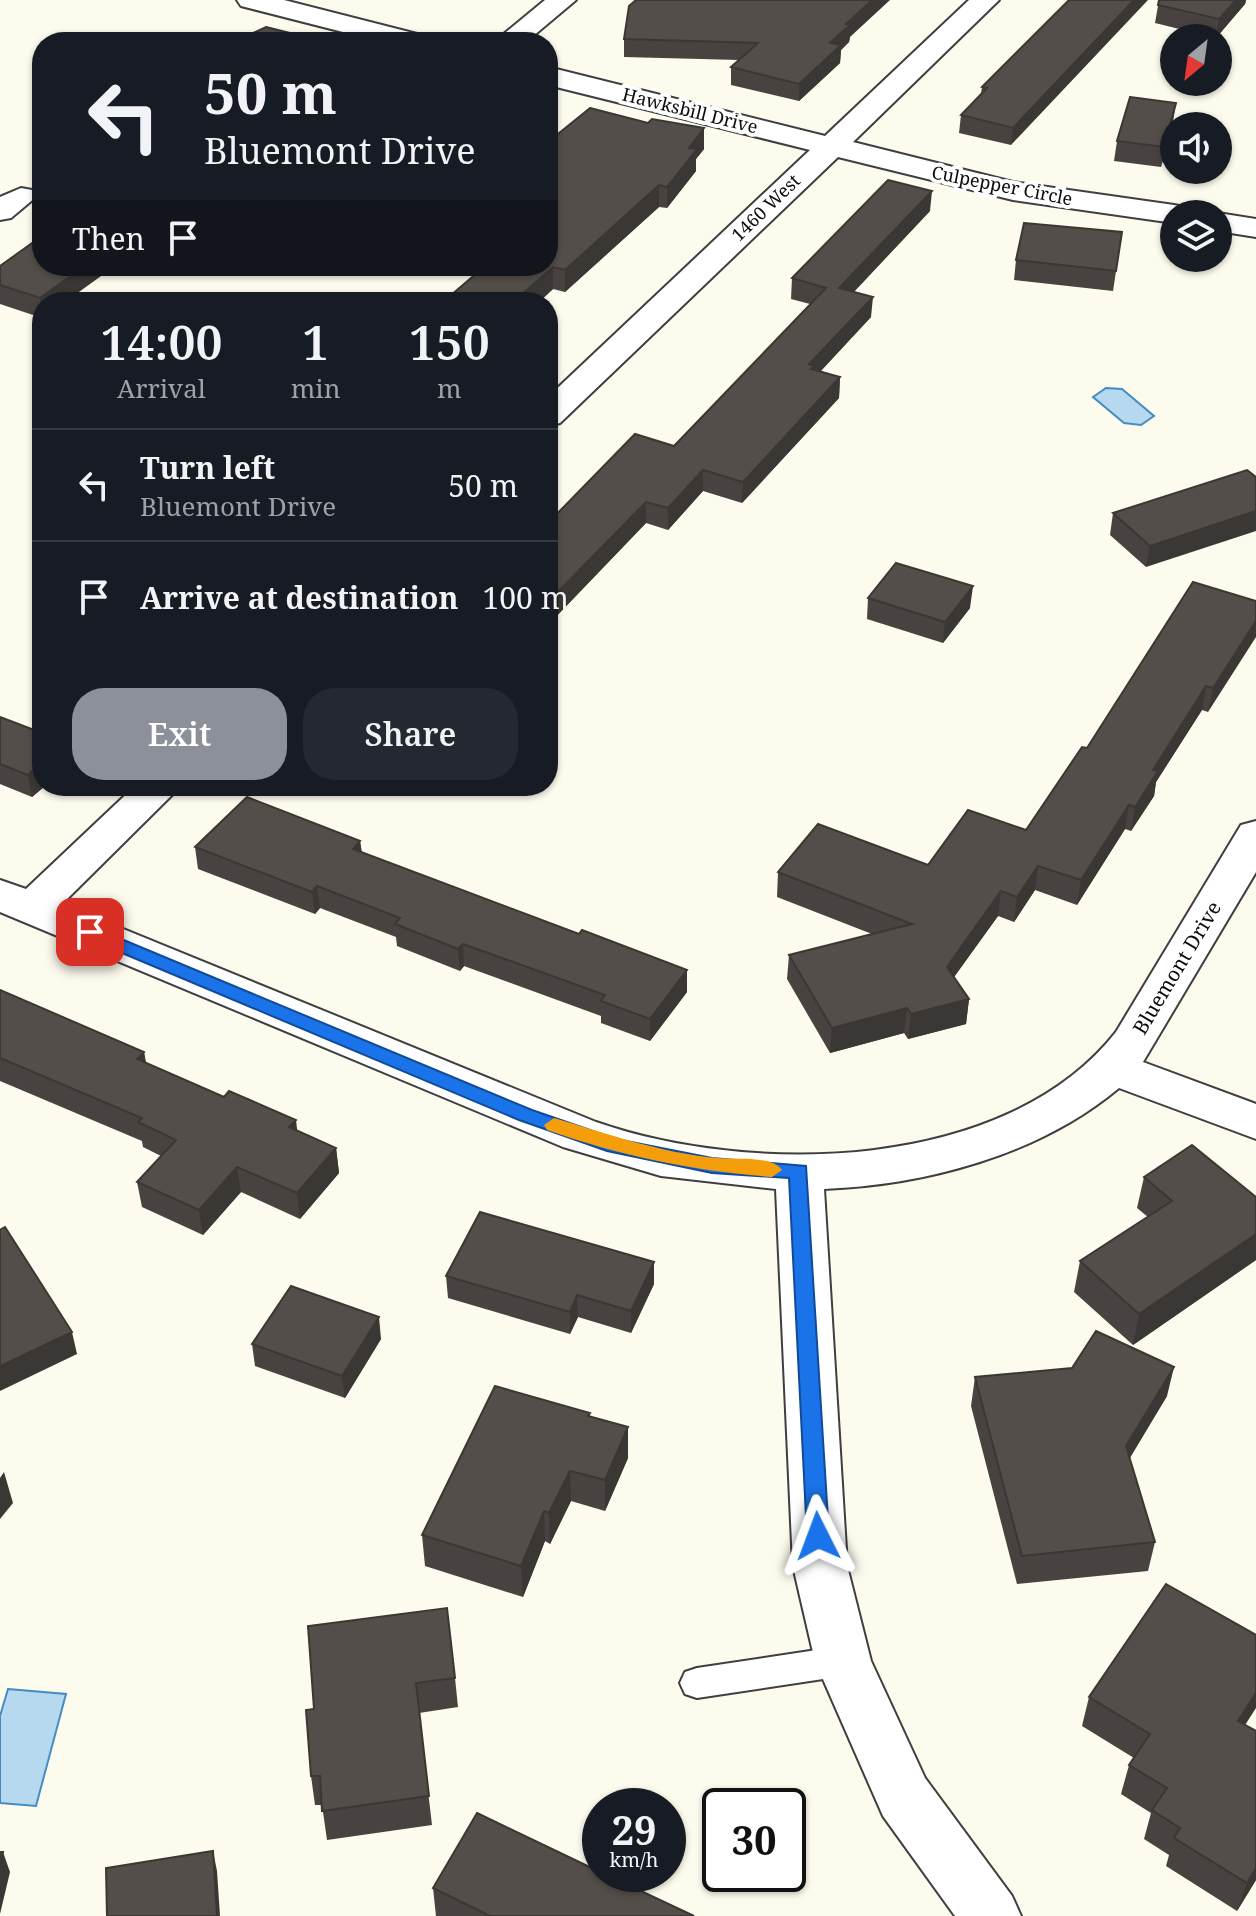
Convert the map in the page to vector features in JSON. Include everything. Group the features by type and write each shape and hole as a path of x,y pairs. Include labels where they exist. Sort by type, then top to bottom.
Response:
{"street":[{"path":"251,0 376,32"},
{"path":"521,32 562,0"},
{"name":"1460 West","path":"558,406 985,0"},
{"name":"Hawksbill Drive","path":"558,78 831,146"},
{"name":"Culpepper Circle","path":"831,146 1013,191 1160,212"},
{"path":"1232,224 1256,228"},
{"path":"16,902 148,796"},
{"name":"Bluemont Drive","path":"16,902 526,1115 614,1146 712,1165 799,1171 884,1167 952,1152 1013,1132 1066,1102 1112,1068 1149,1020 1256,835"},
{"path":"1112,1068 1256,1122"},
{"path":"799,1171 820,1566 843,1661 904,1797 991,1916"}],"lane":[{"path":"697,1683 843,1661"}],"water":[{"path":"1106,388 1122,389 1154,416 1141,425 1124,423 1093,397"},
{"path":"8,1689 66,1694 36,1806 0,1803 0,1716"}],"building":[{"path":"636,0 872,0 830,43 841,45 799,84 731,67 758,43 624,39 629,6"},
{"path":"1069,0 1134,0 1013,128 961,115 987,88 982,87"},
{"path":"1159,0 1236,0 1219,19 1158,5"},
{"path":"266,27 286,32 255,32"},
{"path":"1130,97 1176,103 1174,112 1160,112 1160,146 1117,141"},
{"path":"590,108 648,123 652,119 704,128 689,148 697,149 667,187 659,185 565,270 558,268 558,134"},
{"path":"888,180 932,191 839,288 873,297 809,364 814,366 811,369 840,377 743,482 703,470 668,508 646,502 558,592 558,513 635,434 674,446 826,288 792,278"},
{"path":"1024,223 1122,232 1116,271 1016,260"},
{"path":"32,243 32,276 70,276 48,292 32,292 32,295 0,285 0,266"},
{"path":"473,276 543,276 524,292 455,292"},
{"path":"1247,470 1256,477 1256,511 1150,546 1113,513"},
{"path":"896,563 973,586 945,622 868,598"},
{"path":"1193,582 1256,601 1256,621 1213,688 1206,686 1153,770 1158,771 1135,807 1129,805 1081,880 1038,866 1017,897 1001,891 947,967 969,999 911,1014 907,1008 832,1028 789,955 912,924 778,872 818,824 928,865 968,810 1026,830 1082,747 1087,748"},
{"path":"0,717 32,729 32,771 28,775 0,764"},
{"path":"247,797 360,841 353,849 579,934 582,930 687,970 650,1019 601,1001 605,995 463,944 458,949 395,924 400,918 317,886 312,892 195,847"},
{"path":"0,990 144,1052 137,1059 224,1097 229,1091 296,1120 289,1127 336,1148 297,1193 237,1167 199,1210 137,1182 176,1140 138,1122 142,1118 0,1058"},
{"path":"1192,1145 1256,1197 1256,1234 1139,1314 1080,1261 1172,1201 1144,1177"},
{"path":"480,1212 654,1262 631,1311 577,1295 570,1312 446,1276"},
{"path":"5,1227 72,1332 0,1366 0,1230"},
{"path":"291,1286 379,1317 342,1376 252,1344"},
{"path":"1096,1331 1174,1367 1126,1446 1155,1542 1022,1556 975,1377 1072,1368"},
{"path":"495,1386 628,1427 605,1480 570,1471 549,1513 544,1511 521,1566 422,1535"},
{"path":"1166,1584 1256,1635 1256,1693 1238,1721 1256,1731 1256,1868 1247,1883 1174,1838 1180,1828 1152,1810 1167,1788 1129,1765 1150,1734 1089,1697"},
{"path":"447,1608 455,1678 416,1683 429,1796 322,1811 320,1776 311,1776 306,1710 314,1709 308,1626"},
{"path":"477,1813 582,1863 582,1892 643,1892 694,1916 490,1916 433,1888"},
{"path":"213,1851 217,1916 107,1916 106,1868"}],"slow traffic":[{"path":"554,1125 614,1146 712,1165 772,1170"}],"route":[{"path":"90,932 526,1115 614,1146 712,1165 799,1171 818,1536"}]}
